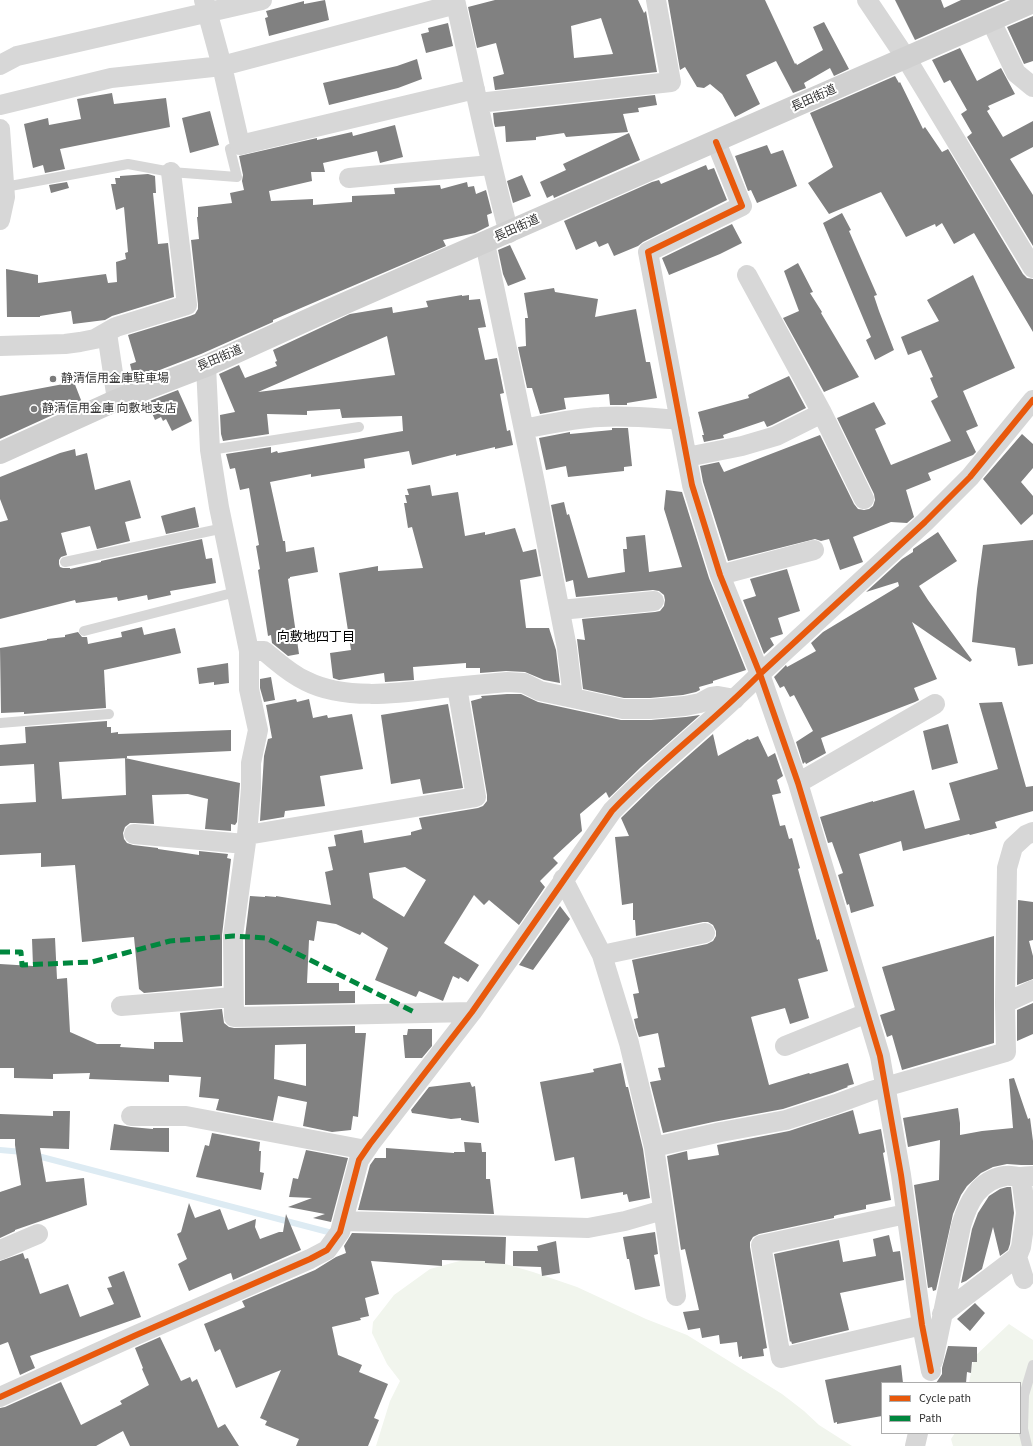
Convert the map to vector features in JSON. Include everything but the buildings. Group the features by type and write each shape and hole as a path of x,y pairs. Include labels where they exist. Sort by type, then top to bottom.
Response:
{"main road":[{"name":"長田街道","path":"0,453 117,400 206,366 325,312 509,233 1033,2"}],"street":[{"path":"0,65 17,56 205,6 262,0"},
{"path":"205,6 222,66 240,145 476,96 671,82 656,0"},
{"path":"867,0 906,58 1033,268"},
{"path":"0,105 111,78 222,66 455,2 491,166 509,233"},
{"path":"992,21 1016,72 1033,87"},
{"path":"0,129 6,197 0,220"},
{"path":"716,142 742,206 648,252 692,485 720,575 760,674 798,783 880,1056 906,1214 930,1377"},
{"path":"349,178 491,166"},
{"path":"0,346 80,342 95,339 116,327 187,305 171,172"},
{"path":"485,243 568,648 573,698"},
{"path":"747,275 821,411 864,499"},
{"path":"107,333 117,400"},
{"path":"206,366 210,450 236,592 249,651 249,689 258,730 251,763 251,788 246,840 233,936 234,1018 472,1012"},
{"path":"0,1397 134,1336 310,1259 327,1250 340,1232 360,1160 366,1150 472,1012 538,918 563,879 612,811 633,789 734,699 925,522 970,477 1033,400"},
{"path":"687,457 742,446 776,436 816,416 821,411"},
{"path":"524,428 562,421 600,417 633,417 680,420"},
{"path":"720,575 814,550"},
{"path":"560,610 654,601"},
{"path":"249,651 264,651 288,671 307,682 330,689 352,692 389,694 507,682 524,683 540,691 623,709 650,709 685,706 700,703 711,697 718,696 734,699"},
{"path":"134,834 246,840 476,797 457,687"},
{"path":"798,783 935,704"},
{"path":"654,1148 721,1132 786,1120 885,1087 1006,1052 1005,1003 1007,868 1013,846 1026,835 1033,832"},
{"path":"563,879 602,955 629,1043 654,1148 676,1296"},
{"path":"602,955 705,933"},
{"path":"1005,1003 1033,990"},
{"path":"121,1006 233,997"},
{"path":"785,1046 867,1013"},
{"path":"131,1116 186,1116 366,1150"},
{"path":"930,1377 942,1314 964,1213 979,1188 991,1180 1006,1175 1027,1176 1026,1213 1022,1247 1017,1257 942,1314"},
{"path":"344,1221 588,1228 625,1221 663,1210"},
{"path":"906,1214 761,1244 781,1358 922,1325"},
{"path":"0,1250 38,1234"},
{"path":"1017,1257 1024,1279"},
{"path":"916,1446 918,1434"}],"lane":[{"path":"5,188 128,164 171,172 237,177 230,149 240,145"},
{"path":"210,450 359,427"},
{"path":"65,562 224,528"},
{"path":"84,631 236,592"},
{"path":"0,723 109,714"},
{"path":"1027,1446 1023,1429 1024,1395 1033,1365"}],"shaded area":[{"path":"478,1256 577,1287 646,1319 687,1335 782,1394 819,1425 852,1446 376,1446 390,1401 400,1381 387,1364 372,1333 373,1322 394,1295 430,1269"},
{"path":"1009,1324 1033,1340 1033,1446 953,1446 951,1439 954,1434 1021,1434 1021,1382 969,1382 974,1357"}],"waterway":[{"path":"0,1150 23,1152"},
{"path":"34,1155 332,1233"}],"marked path":[{"path":"0,952 21,952 22,965 92,962 170,941 233,936 266,938 416,1013"}],"cycle path":[{"path":"716,142 742,206 648,252 692,485 720,575 760,674 798,783 880,1056 901,1175 922,1325 931,1371"},
{"path":"0,1397 134,1336 310,1259 327,1250 340,1232 359,1160 472,1012 612,811 648,776 724,709 925,522 970,477 1033,400"}],"place":[{"name":"静清信用金庫駐車場","path":"53,379"},
{"name":"静清信用金庫 向敷地支店","path":"34,409"}],"district":[{"name":"向敷地四丁目","path":"316,638"}]}
